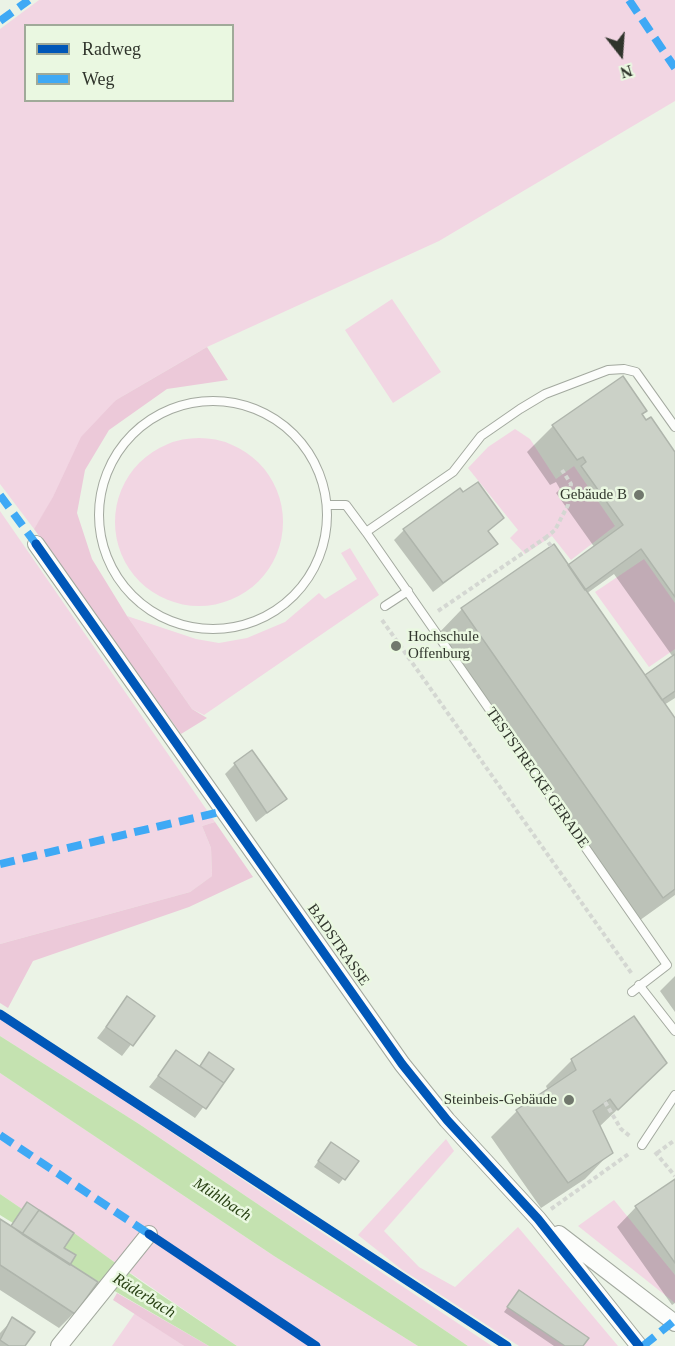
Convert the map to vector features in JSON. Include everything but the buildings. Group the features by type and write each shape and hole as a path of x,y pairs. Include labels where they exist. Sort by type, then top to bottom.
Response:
{"street":[{"name":"BADSTRASSE","path":"36,544 402,1064 447,1120 538,1219 639,1346"},
{"name":"BADSTRASSE","path":"538,1219 675,1323"},
{"path":"59,1346 149,1234"}],"lane":[{"path":"366,532 453,472 481,436 520,408 545,394 608,370 624,369 636,372 675,427"},
{"path":"194,402 231,402 267,414 290,431 297,437 318,469 327,505 324,543 309,577 283,605 250,623 213,630 175,623 142,606 116,578 101,543 98,506 107,469 128,437 158,414 194,402"},
{"name":"TESTSTRECKE GERADE","path":"327,505 346,506 366,532 668,965 639,985"},
{"path":"386,606 408,591"},
{"path":"632,992 639,985 675,1031"},
{"path":"642,1145 675,1095"}],"path":[{"path":"427,619 555,530 567,505 571,484 562,470"},
{"path":"545,538 551,546"},
{"path":"376,613 639,985"},
{"path":"605,1102 621,1129 657,1153 675,1176"},
{"path":"657,1153 675,1140"},
{"path":"538,1219 642,1145"}],"shaded area":[{"path":"39,0 675,0 675,101 439,241 207,347 116,400 34,529 0,484 0,29"},
{"path":"392,299 441,372 393,403 345,330"},
{"path":"207,347 228,380 167,389 109,430 85,470 77,513 92,559 127,616 192,709 207,718 181,734 34,529 53,497 81,437 116,400"},
{"path":"515,429 530,439 556,479 574,466 615,526 571,560 552,536 525,554 510,538 518,530 468,468 488,447"},
{"path":"199,438 215,439 231,444 259,462 277,490 282,506 282,538 277,554 259,582 231,600 215,605 199,606 183,605 167,600 139,582 121,554 116,538 115,522 116,506 121,490 139,462 167,444 183,439"},
{"path":"0,511 215,822 202,826 211,848 212,876 190,892 0,944"},
{"path":"350,548 379,595 204,715 192,709 127,616 196,639 219,643 247,638 285,622 319,593 325,599 357,579 341,553"},
{"path":"644,559 675,603 675,649 649,667 595,592"},
{"path":"215,822 253,877 189,907 33,961 8,1008 0,1003 0,944 190,892 212,876 211,848 202,826"},
{"path":"0,1019 492,1346 468,1346 139,1124 0,1036"},
{"path":"0,1073 274,1256 418,1346 237,1346 27,1202 22,1209 0,1194"},
{"path":"446,1139 454,1151 384,1231 419,1267 455,1287 518,1227 618,1346 519,1346 401,1269 358,1235"},
{"path":"614,1200 675,1275 675,1303 578,1226"},
{"path":"117,1293 209,1346 184,1346 113,1300"},
{"path":"135,1313 184,1346 112,1346"}],"water":[{"name":"Mühlbach","path":"0,1036 139,1124 468,1346 418,1346 274,1256 0,1073"},
{"path":"0,1194 22,1209 13,1223 0,1215"},
{"name":"Räderbach","path":"74,1233 237,1346 209,1346 70,1265 76,1255 64,1248"}],"marked path":[{"path":"0,21 29,0"},
{"path":"629,0 675,68"},
{"path":"0,495 36,544"},
{"path":"0,864 224,811"},
{"path":"0,1135 149,1234"},
{"path":"643,1346 675,1320"}],"cycle path":[{"path":"36,544 402,1064 447,1120 538,1219 639,1346"},
{"path":"0,1014 507,1346"},
{"path":"149,1234 316,1346"}],"place":[{"name":"Gebäude B","path":"639,495"},
{"name":"Hochschule Offenburg","path":"396,646"},
{"name":"Steinbeis-Gebäude","path":"569,1100"}]}
